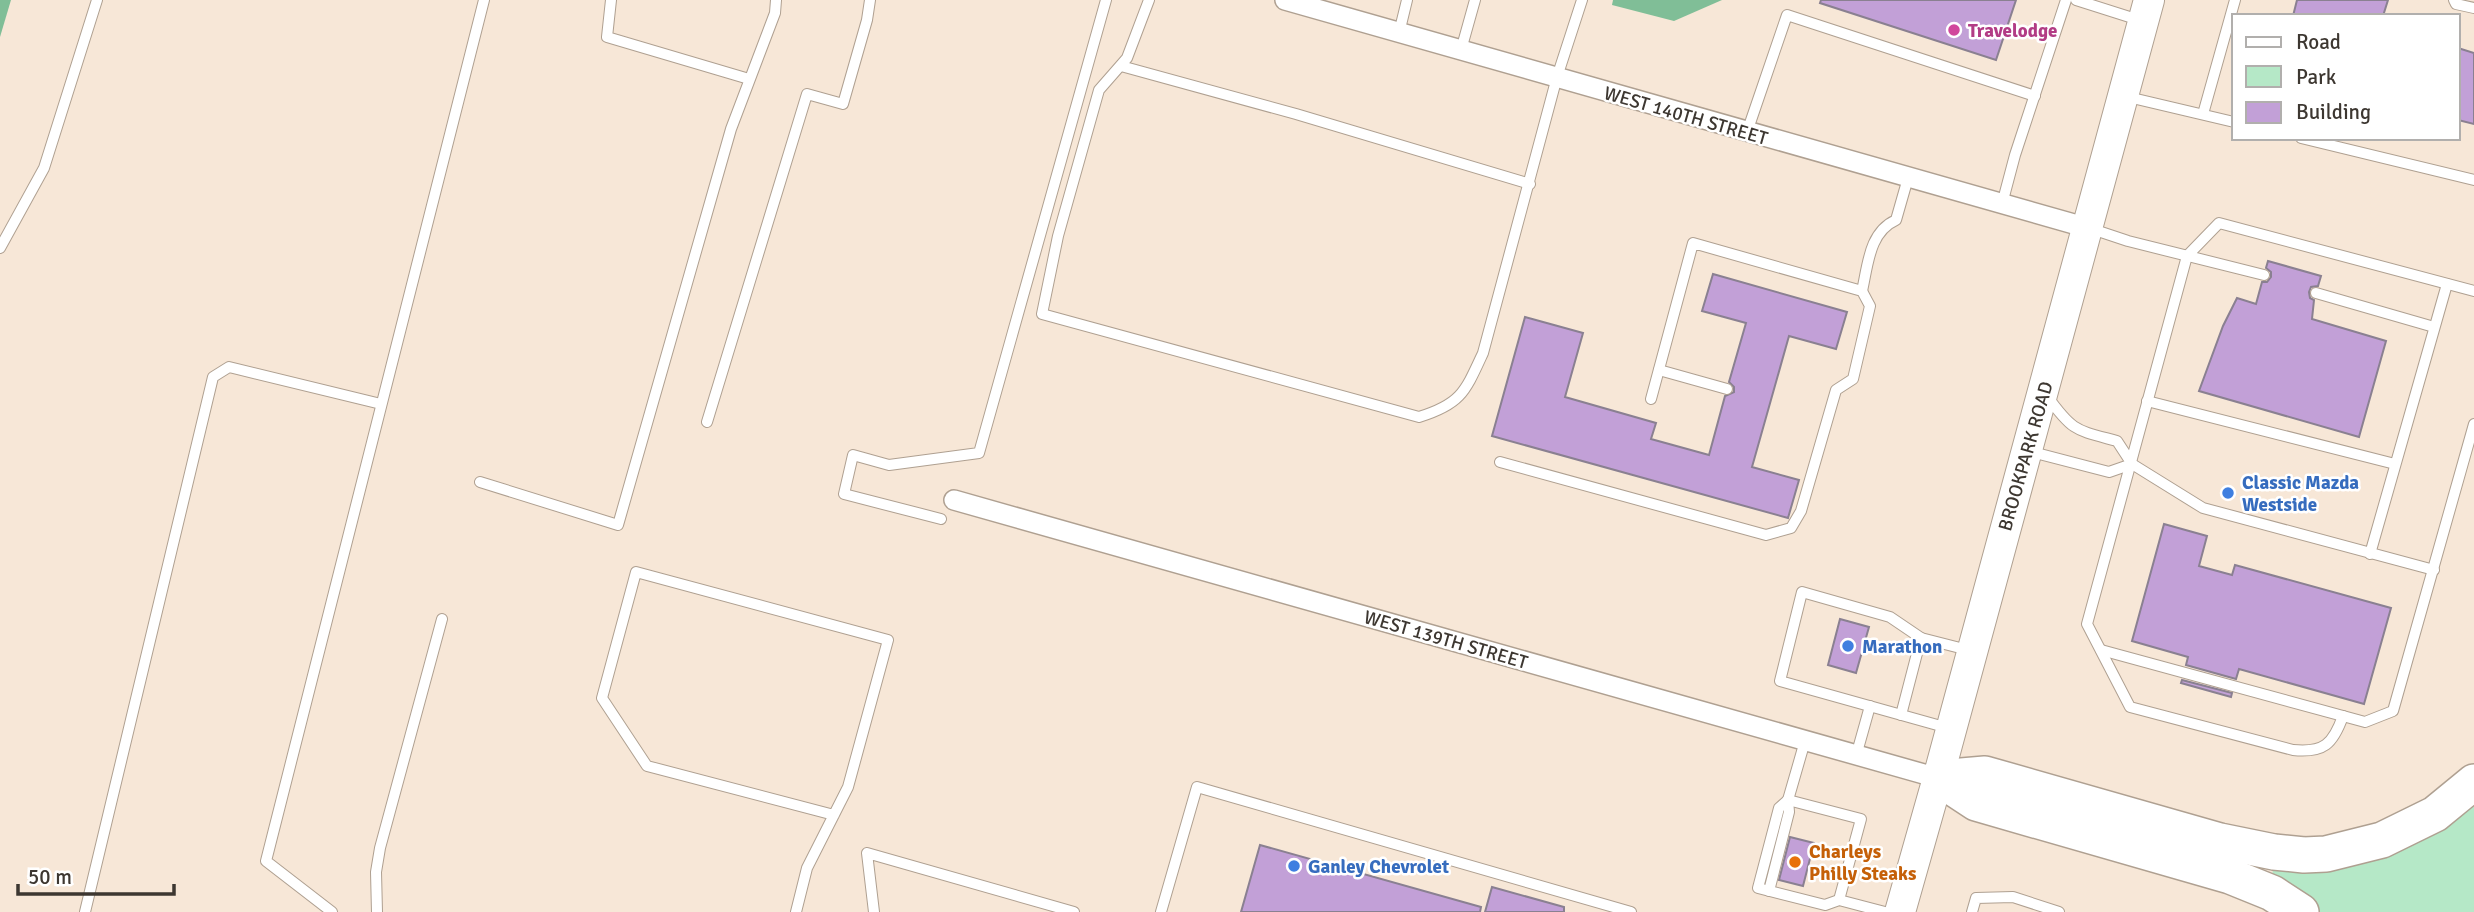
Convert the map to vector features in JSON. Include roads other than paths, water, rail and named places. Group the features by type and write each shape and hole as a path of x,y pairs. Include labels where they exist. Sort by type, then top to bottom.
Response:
{"highway":[{"path":"1938,778 1985,774 2220,841 2304,855 2326,854 2382,841 2435,814 2474,782"},
{"path":"1938,778 1976,803 2204,867 2272,893 2301,912"}],"main road":[{"name":"BROOKPARK ROAD","path":"1900,912 2146,10"}],"street":[{"name":"WEST 140TH STREET","path":"1285,0 2088,228"},
{"name":"WEST 139TH STREET","path":"954,500 1938,778"}],"lane":[{"path":"0,248 44,168 97,0"},
{"path":"331,912 265,861 484,0"},
{"path":"611,0 607,37 749,79"},
{"path":"480,482 618,525 731,129 775,13 776,0"},
{"path":"707,422 807,94 843,104 867,20 870,0"},
{"path":"942,519 844,494 853,455 889,466 979,453 1106,0"},
{"path":"1149,0 1127,58 1099,90 1058,236 1042,314 1419,417 1444,409 1467,387 1483,353 1557,77 1581,0"},
{"path":"1399,33 1407,0"},
{"path":"1461,50 1475,0"},
{"path":"2002,204 2066,0"},
{"path":"2076,0 2146,10"},
{"path":"2203,114 2235,0"},
{"path":"2454,0 2456,4 2474,8"},
{"path":"1747,133 1787,15 2035,96"},
{"path":"1121,66 1296,114 1530,184"},
{"path":"2124,96 2232,121"},
{"path":"2309,140 2474,180"},
{"path":"1500,462 1766,535 1791,528 1801,511 1836,390 1853,379 1870,306 1862,291 1876,236 1885,225 1896,220 1908,178"},
{"path":"2343,716 2337,734 2327,745 2312,752 2293,750 2130,707 2087,624 2187,256 2219,223 2474,291"},
{"path":"2088,228 2128,241 2264,275"},
{"path":"1651,399 1693,243 1862,291"},
{"path":"2370,554 2447,284"},
{"path":"2316,293 2434,327"},
{"path":"85,912 213,377 229,367 381,404"},
{"path":"1659,370 1727,389"},
{"path":"2043,390 2064,420 2076,430 2117,442 2132,464 2203,508 2434,569"},
{"path":"2147,401 2396,464"},
{"path":"2101,650 2365,722 2393,711 2474,424"},
{"path":"2026,451 2109,472 2132,464"},
{"path":"796,912 807,868 834,815 848,787 888,640 636,572 602,698 647,766 834,815"},
{"path":"1951,729 1780,681 1802,592 1890,617 1921,638 1972,651"},
{"path":"377,912 376,872 380,848 442,619"},
{"path":"1901,715 1921,638"},
{"path":"1856,756 1870,706"},
{"path":"1805,741 1788,800 1779,808 1758,888 1825,905 1839,900 1885,912"},
{"path":"1161,912 1197,787 1630,912"},
{"path":"1788,800 1861,820 1839,900"},
{"path":"874,912 867,853 1074,912"},
{"path":"1972,912 1976,898 2013,897 2059,912"}],"place":[{"name":"Travelodge","path":"1954,30"},
{"name":"Classic Mazda Westside","path":"2228,493"},
{"name":"Marathon","path":"1848,646"},
{"name":"Charleys Philly Steaks","path":"1795,862"},
{"name":"Ganley Chevrolet","path":"1294,866"}]}
